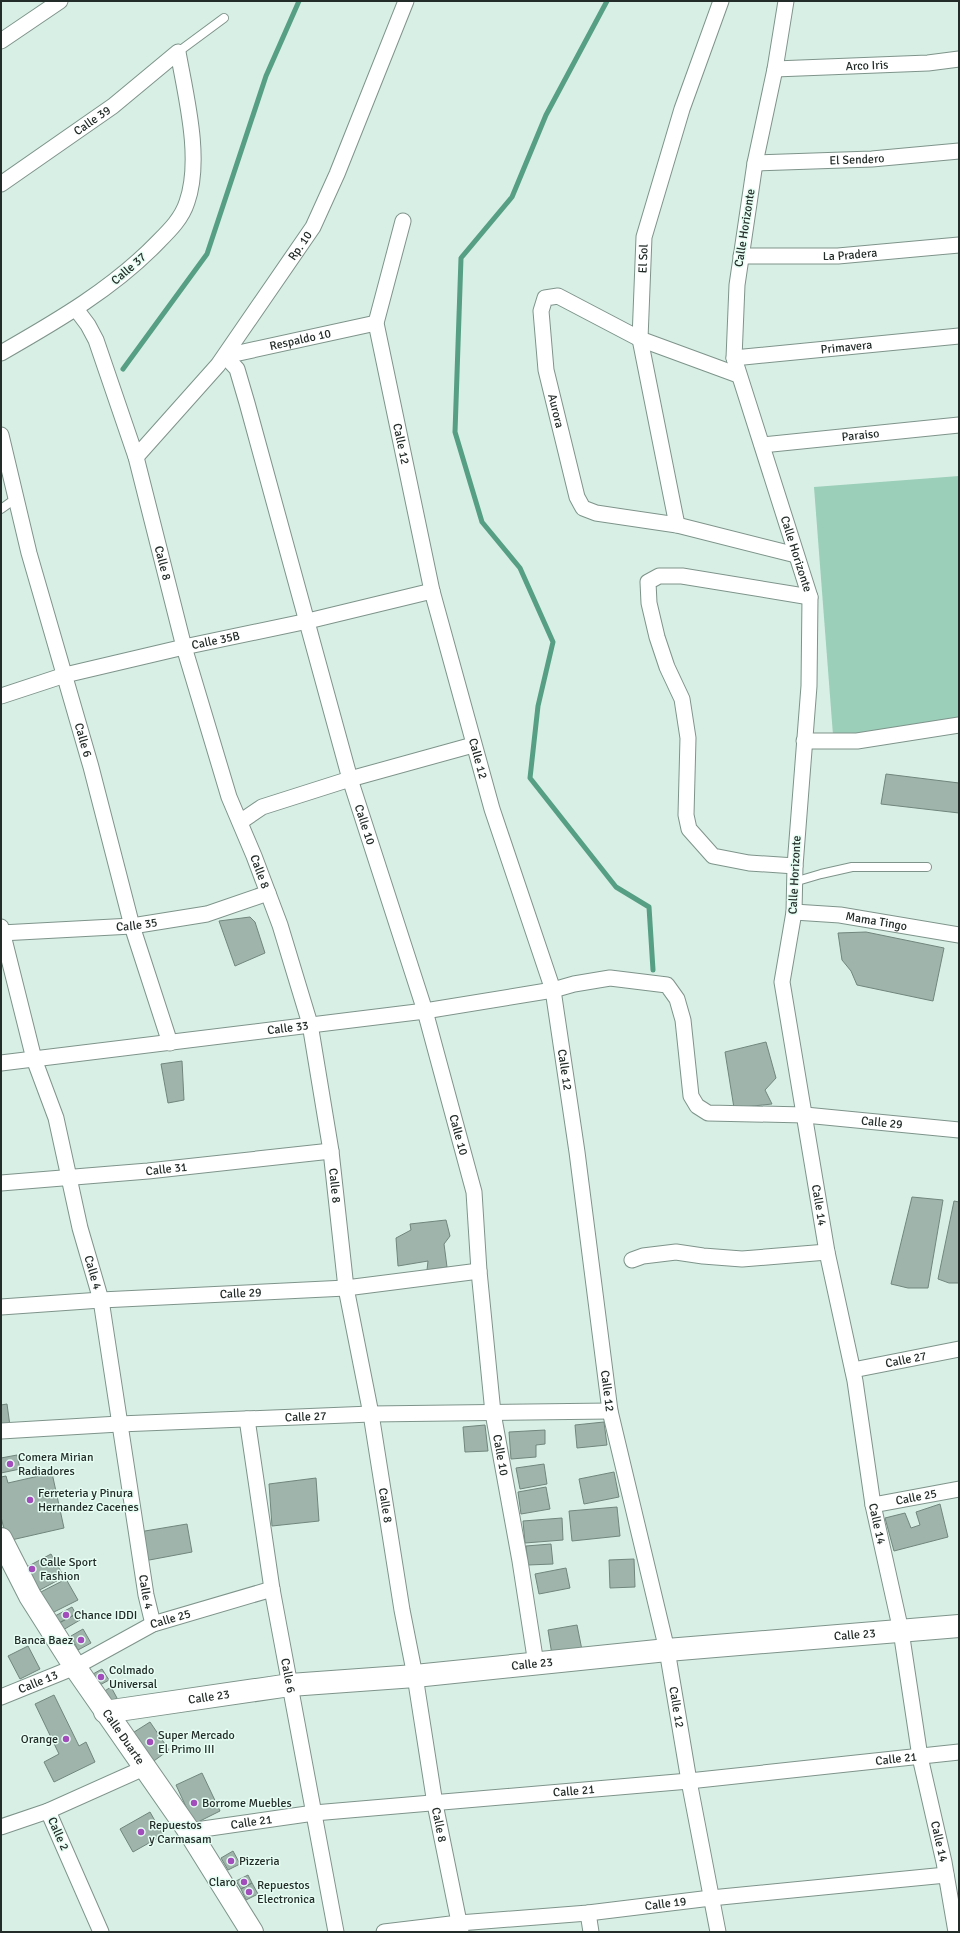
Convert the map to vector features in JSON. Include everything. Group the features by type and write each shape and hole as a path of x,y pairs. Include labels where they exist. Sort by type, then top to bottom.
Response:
{"street":[{"path":"1,41 60,1"},
{"name":"Rp. 10","path":"136,457 225,356 313,227 337,174 406,1"},
{"name":"El Sol","path":"677,525 640,339 644,237 682,109 721,1"},
{"name":"Calle Horizonte","path":"786,1 775,69 755,163 741,256 737,285 734,358 738,375 762,445 810,597 809,686 795,866 794,912 782,982 805,1115"},
{"name":"Calle 37","path":"1,353 76,309 120,278 176,224 187,203 192,179 193,138 178,52"},
{"name":"Calle 39","path":"1,184 112,106 178,52"},
{"name":"Arco Iris","path":"775,69 928,63 959,59"},
{"name":"El Sendero","path":"755,163 872,159 959,151"},
{"name":"Calle 12","path":"403,221 376,323 432,591 492,809 553,990 577,1152 610,1411 667,1650 689,1781 718,1932"},
{"name":"La Pradera","path":"741,256 838,256 959,245"},
{"name":"Aurora","path":"640,339 558,296 546,298 541,311 546,370 577,497 583,508 596,513 677,525"},
{"name":"Calle 8","path":"76,309 88,325 96,340 136,457 184,647 229,797 280,925 310,1024 331,1151 346,1288 371,1414 435,1804 460,1927"},
{"name":"Respaldo 10","path":"225,356 376,323"},
{"name":"Primavera","path":"734,358 959,336"},
{"path":"640,339 738,375"},
{"name":"Calle 10","path":"225,356 237,369 308,621 350,779 425,1011 474,1192 479,1271 493,1413 520,1561 536,1664"},
{"name":"Paraiso","path":"762,445 959,425"},
{"name":"Calle 6","path":"1,435 28,553 91,767 132,926 170,1043"},
{"path":"677,525 796,555"},
{"path":"795,866 749,863 713,856 689,829 686,815 688,738 682,699 667,667 657,637 649,603 648,582 660,576 682,576 810,597"},
{"name":"Calle 35B","path":"1,696 65,675 184,647 308,621 432,591"},
{"path":"804,741 857,741 959,725"},
{"path":"240,822 262,807 350,779 474,745"},
{"name":"Calle 35","path":"2,931 132,926 207,914 268,893"},
{"name":"Mama Tingo","path":"794,912 840,915 959,935"},
{"name":"Calle 4","path":"2,931 34,1059 56,1118 68,1178 87,1254 101,1300 146,1595 153,1624"},
{"name":"Calle 29","path":"574,984 610,978 666,985 677,999 683,1020 691,1096 697,1106 708,1113 805,1115 959,1130"},
{"name":"Calle 33","path":"1,1063 425,1011 553,990 574,984"},
{"name":"Calle 14","path":"805,1115 827,1252 853,1370 873,1505 901,1631 920,1757 946,1875 956,1932"},
{"name":"Calle 31","path":"1,1183 148,1171 331,1151"},
{"path":"632,1260 643,1256 676,1252 742,1259 827,1252"},
{"name":"Calle 29","path":"1,1307 101,1300 346,1288 479,1271"},
{"name":"Calle 27","path":"853,1370 959,1350"},
{"name":"Calle 27","path":"1,1431 119,1424 371,1414 610,1411"},
{"name":"Calle 6","path":"247,1419 272,1589 336,1932"},
{"name":"Calle 25","path":"873,1505 959,1489"},
{"name":"Calle Duarte","path":"2,1543 30,1596 75,1667 144,1768 189,1830 252,1932"},
{"name":"Calle 25","path":"75,1667 153,1624 272,1589"},
{"name":"Calle 23","path":"106,1712 290,1685 415,1676 667,1650 959,1626"},
{"name":"Calle 13","path":"1,1697 75,1667"},
{"name":"Calle 21","path":"189,1830 314,1813 435,1804 689,1781 959,1752"},
{"name":"Calle 2","path":"101,1932 48,1811 144,1768"},
{"path":"1,1827 48,1811"},
{"name":"Calle 19","path":"384,1932 460,1927 711,1898 946,1875"},
{"path":"588,1913 591,1932"}],"lane":[{"path":"178,52 224,18"},
{"path":"1,508 15,499"},
{"path":"794,882 852,867 927,867"}],"green space":[{"path":"959,476 959,726 833,735 814,487"}],"building":[{"path":"886,774 959,783 959,813 881,804"},
{"path":"250,917 255,922 265,953 235,966 219,921"},
{"path":"866,932 944,948 933,1001 857,985 851,971 842,960 838,933"},
{"path":"766,1042 776,1078 765,1090 772,1104 734,1108 725,1052"},
{"path":"182,1061 184,1100 168,1103 161,1064"},
{"path":"912,1197 943,1200 928,1288 908,1288 891,1284"},
{"path":"954,1201 959,1202 959,1283 949,1283 938,1279"},
{"path":"446,1220 450,1236 444,1244 447,1267 427,1270 428,1261 398,1266 396,1238 411,1230 410,1224"},
{"path":"7,1404 10,1426 1,1428 1,1405"},
{"path":"604,1422 607,1445 577,1448 575,1425"},
{"path":"485,1425 488,1451 465,1452 463,1427"},
{"path":"545,1430 545,1444 536,1445 536,1457 511,1459 509,1432"},
{"name":"Comera Mirian Radiadores","path":"17,1455 20,1469 1,1473 1,1458"},
{"path":"544,1464 547,1484 520,1489 516,1468"},
{"path":"614,1472 619,1497 584,1504 579,1479"},
{"name":"Ferreteria y Pinura Hernandez Cacenes","path":"52,1473 64,1528 7,1541 1,1517 1,1477 6,1476 8,1483"},
{"path":"316,1478 319,1521 272,1526 269,1484"},
{"path":"546,1487 550,1509 521,1514 518,1492"},
{"path":"940,1504 948,1537 894,1551 885,1518 905,1513 911,1528 920,1525 916,1512"},
{"path":"617,1507 620,1536 572,1541 569,1511"},
{"path":"562,1518 563,1540 525,1543 523,1521"},
{"path":"187,1524 192,1552 144,1561 139,1532"},
{"path":"551,1544 553,1564 528,1565 526,1546"},
{"path":"51,1554 64,1577 36,1592 23,1569"},
{"path":"634,1559 635,1587 610,1588 609,1560"},
{"path":"566,1568 570,1588 539,1594 535,1574"},
{"path":"66,1579 78,1600 50,1614 39,1593"},
{"name":"Chance IDDI","path":"72,1607 76,1614 59,1623 55,1616"},
{"path":"76,1614 80,1620 63,1630 59,1623"},
{"path":"577,1625 582,1650 552,1655 548,1630"},
{"name":"Banca Baez","path":"83,1629 91,1643 78,1650 71,1636"},
{"path":"28,1646 40,1669 20,1679 8,1656"},
{"name":"Colmado Universal","path":"102,1669 109,1680 100,1685 93,1674"},
{"path":"111,1687 117,1698 109,1703 103,1692"},
{"path":"54,1695 79,1746 86,1742 95,1762 54,1782 44,1762 59,1754 35,1704"},
{"name":"Super Mercado El Primo III","path":"150,1722 169,1750 151,1763 131,1734"},
{"path":"202,1773 220,1811 194,1824 176,1785"},
{"name":"Repuestos y Carmasam","path":"150,1812 163,1835 133,1852 120,1829"},
{"name":"Pizzeria","path":"233,1851 240,1864 228,1870 221,1858"},
{"name":"Claro","path":"248,1875 252,1883 241,1889 236,1881"},
{"name":"Repuestos Electronica","path":"252,1883 258,1894 246,1900 241,1889"}],"waterway":[{"path":"123,369 207,254 266,76 299,1"},
{"path":"607,1 546,115 512,197 461,258 455,432 482,522 520,568 553,642 538,706 530,778 616,887 649,907 653,970"}],"place":[{"name":"Comera Mirian Radiadores","path":"10,1464"},
{"name":"Ferreteria y Pinura Hernandez Cacenes","path":"30,1500"},
{"name":"Calle Sport Fashion","path":"32,1569"},
{"name":"Chance IDDI","path":"66,1615"},
{"name":"Banca Baez","path":"81,1640"},
{"name":"Colmado Universal","path":"101,1677"},
{"name":"Orange","path":"66,1739"},
{"name":"Super Mercado El Primo III","path":"150,1742"},
{"name":"Borrome Muebles","path":"194,1803"},
{"name":"Repuestos y Carmasam","path":"141,1832"},
{"name":"Pizzeria","path":"231,1861"},
{"name":"Claro","path":"244,1882"},
{"name":"Repuestos Electronica","path":"249,1892"}]}
